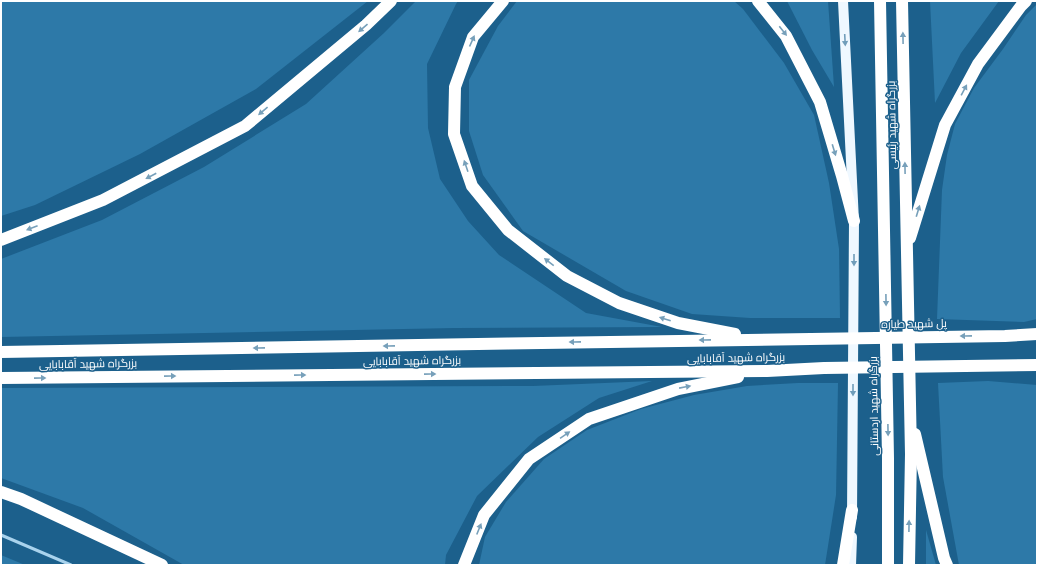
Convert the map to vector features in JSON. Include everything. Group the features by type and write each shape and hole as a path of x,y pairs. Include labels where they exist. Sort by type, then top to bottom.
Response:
{"highway":[{"path":"1,240 103,200 245,126 366,26 391,1"},
{"path":"503,1 473,37 455,87 454,134 472,186 508,230 567,276 619,303 678,323 758,338"},
{"path":"758,1 786,36 820,102 854,221"},
{"name":"بزرگراه شهید رئیسی","path":"880,1 885,247"},
{"name":"بزرگراه شهید رئیسی","path":"902,1 907,249"},
{"path":"909,565 911,454 907,249 945,125 978,64 1026,1"},
{"name":"بزرگراه شهید اردستانی","path":"885,247 888,565"},
{"name":"پل شهید طیاره","path":"823,338 1005,336 1035,334"},
{"name":"بزرگراه شهید آقابابایی","path":"1,352 823,338"},
{"path":"1004,365 1037,365"},
{"path":"1004,365 1037,369"},
{"name":"بزرگراه شهید آقابابایی","path":"1,378 767,371 824,368 1004,365"},
{"path":"464,565 484,515 529,459 589,419 678,389 767,371"},
{"path":"910,410 944,558 947,565"},
{"path":"1,492 21,499 162,565"},
{"path":"843,565 852,510"}],"main road":[{"path":"843,1 854,221 851,565"}],"lane":[{"path":"1,535 71,565"}],"shaded area":[{"path":"1,1 368,1 256,89 140,154 35,205 1,216"},
{"path":"416,1 458,1 427,64 428,128 440,179 468,221 499,255 586,313 662,327 454,328 1,337 1,259 102,220 204,167 306,104 384,33"},
{"path":"517,1 734,1 743,9 784,63 814,115 829,183 839,249 840,318 750,318 692,314 626,291 523,231 483,175 469,131 469,80 498,26"},
{"path":"787,1 828,1 834,87 812,50"},
{"path":"930,1 999,1 961,53 935,103"},
{"path":"1037,4 1037,319 1024,322 937,319 942,190 947,155 955,124 974,88 1026,15"},
{"path":"652,381 599,398 538,437 477,496 446,555 445,565 184,565 83,508 1,478 1,388 533,386"},
{"path":"988,381 1037,385 1037,565 959,565 943,477 938,383"},
{"path":"798,383 838,383 836,495 825,565 479,565 485,537 506,502 544,459 587,430 641,409 694,395 747,386"},
{"path":"926,530 936,565 926,565"},
{"path":"1,555 25,565 1,565"}]}
